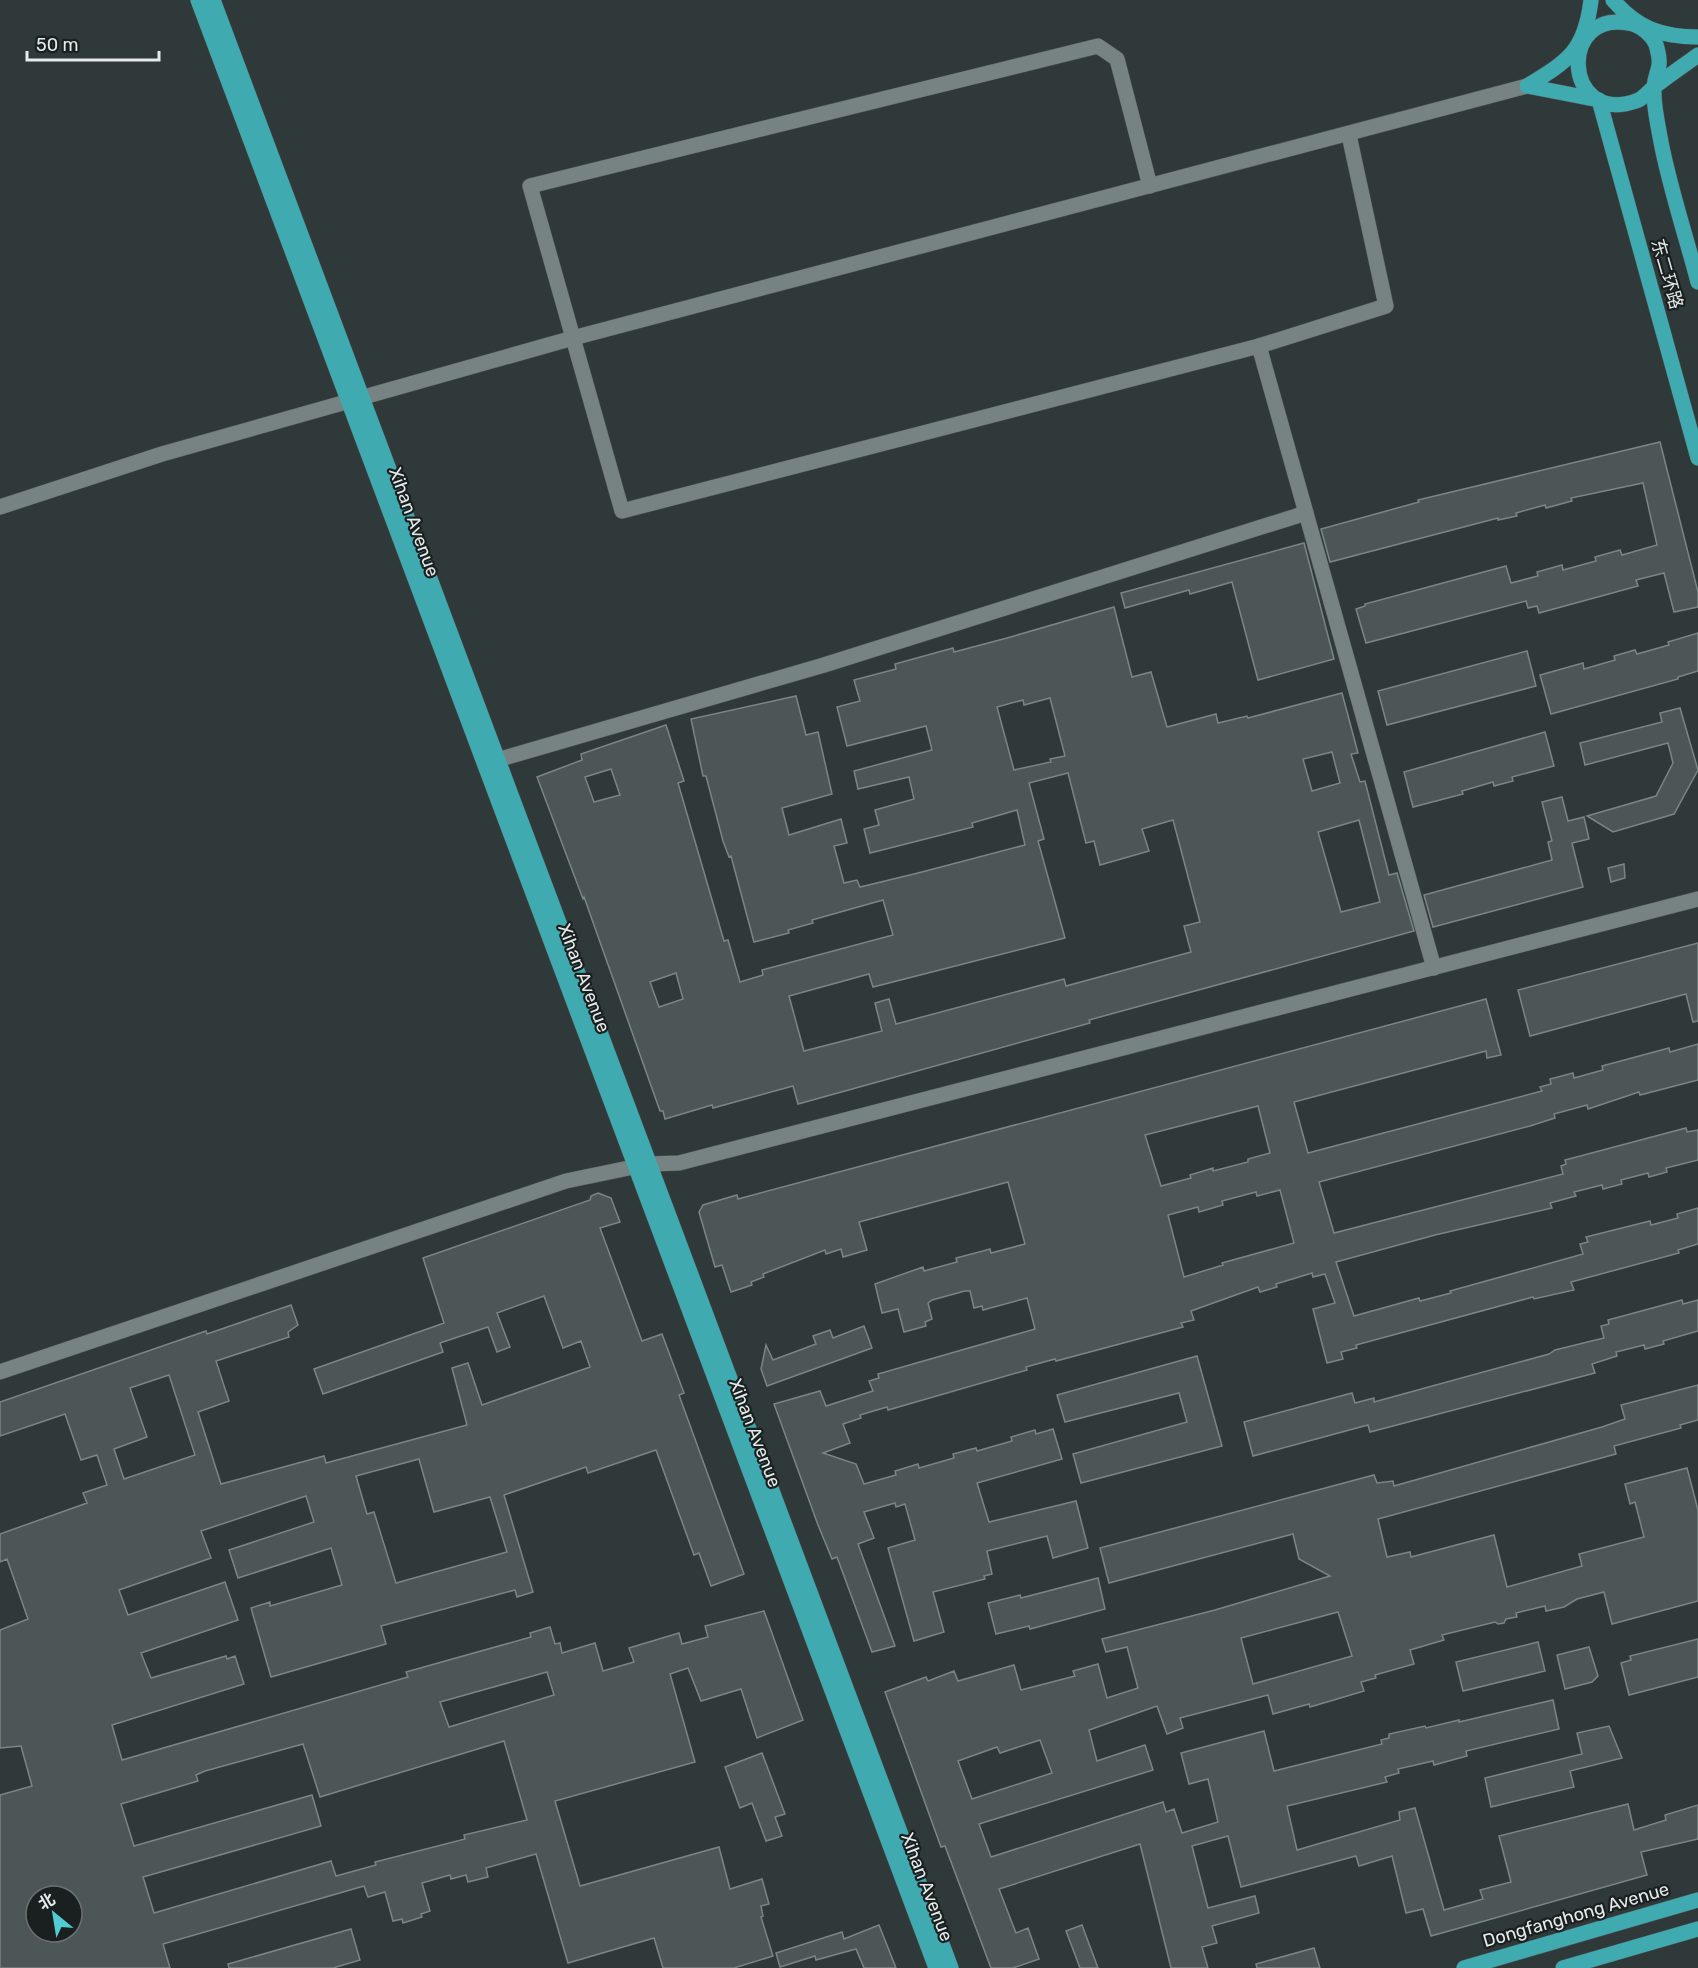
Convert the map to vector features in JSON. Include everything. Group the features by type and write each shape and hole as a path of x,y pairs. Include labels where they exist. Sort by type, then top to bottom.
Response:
{"main road":[{"name":"Xihan Avenue","path":"198,0 497,760 641,1166 951,1968"},
{"name":"Xihan Avenue","path":"213,0 355,399 641,1166 936,1968"},
{"name":"东二环路","path":"1591,0 1576,65 1585,88 1599,100 1698,458"},
{"name":"东二环路","path":"1613,0 1656,42 1661,64 1654,87 1661,142 1698,282"},
{"path":"1527,86 1559,66 1596,28 1607,24 1619,21 1684,37 1698,36"},
{"path":"1527,86 1599,100 1617,106 1639,100 1698,55"},
{"name":"Dongfanghong Avenue","path":"1464,1968 1698,1900"},
{"path":"1563,1968 1698,1929"}],"street":[{"path":"1150,186 1117,59 1098,46 530,186 622,511 1259,346 1386,306 1349,135"},
{"path":"0,507 162,454 573,338 1349,135 1527,86"},
{"path":"1259,346 1434,968"},
{"path":"497,760 824,665 1306,513"},
{"path":"0,1372 566,1181 641,1166 691,1161 1698,899"}],"building":[{"path":"1660,442 1698,592 1698,607 1674,612 1664,573 1636,580 1638,586 1539,613 1537,606 1528,608 1526,601 1366,643 1356,609 1365,604 1506,566 1511,583 1538,576 1537,572 1562,565 1563,570 1596,561 1595,557 1620,550 1622,555 1657,545 1643,483 1571,498 1572,501 1516,513 1517,516 1498,520 1498,518 1330,562 1321,529 1419,502 1418,500"},
{"path":"1304,543 1334,659 1258,680 1232,582 1190,594 1189,590 1125,608 1121,593"},
{"path":"1114,607 1132,677 1151,672 1167,727 1216,714 1218,723 1247,716 1248,718 1342,693 1358,753 1351,754 1360,782 1365,781 1389,875 1397,873 1414,931 1089,1020 1090,1023 798,1104 793,1086 713,1108 712,1105 665,1119 663,1111 660,1111 584,897 583,899 537,777 582,760 581,754 666,725 684,781 678,783 724,941 728,940 740,982 763,975 762,970 893,935 883,900 812,920 813,923 788,930 789,933 754,942 731,856 729,857 723,841 706,776 703,776 691,719 796,696 806,735 818,732 832,794 782,808 789,835 841,819 847,843 834,846 844,883 857,880 860,887 918,873 1025,845 1017,810 972,823 973,827 870,853 864,829 879,825 875,810 914,799 909,777 858,789 854,771 932,750 926,726 847,746 837,707 860,701 854,680 896,669 895,664 953,648 954,652","holes":["1050,698 1065,756 1050,759 1051,762 1014,770 997,707 1023,700 1024,705","1332,752 1340,783 1312,791 1303,759","611,769 620,795 594,802 585,777","1068,773 1086,843 1094,841 1100,865 1149,851 1142,829 1173,820 1200,922 1184,926 1191,952 1066,986 1064,979 896,1024 889,999 875,1003 882,1031 804,1051 789,996 869,974 873,987 1065,938 1038,841 1044,839 1029,783","1359,820 1380,902 1341,912 1318,832","676,973 683,999 659,1007 650,982"]},
{"path":"1698,633 1698,671 1678,677 1678,679 1551,714 1540,675 1583,663 1584,669 1615,660 1614,656 1635,650 1637,654 1669,645 1668,642"},
{"path":"1527,651 1536,686 1387,725 1378,691"},
{"path":"1680,708 1698,770 1674,814 1613,832 1587,816 1656,796 1673,763 1668,743 1585,765 1580,743 1662,722 1660,713"},
{"path":"1545,732 1554,766 1512,777 1513,781 1494,786 1493,782 1462,791 1463,794 1413,807 1404,772"},
{"path":"1562,797 1568,821 1584,817 1589,839 1572,843 1583,887 1433,927 1424,895 1552,860 1548,842 1552,841 1542,802"},
{"path":"1624,864 1625,878 1611,882 1608,868"},
{"path":"1698,943 1698,1021 1693,1022 1686,994 1530,1036 1518,990"},
{"path":"1486,999 1501,1055 1487,1058 1486,1051 1294,1102 1308,1153 1542,1091 1540,1087 1551,1084 1550,1079 1573,1073 1574,1078 1603,1070 1602,1066 1669,1048 1670,1052 1698,1044 1698,1080 1640,1095 1639,1092 1588,1109 1587,1105 1554,1114 1555,1118 1530,1126 1319,1182 1334,1233 1563,1174 1561,1166 1566,1164 1565,1160 1686,1128 1687,1132 1698,1130 1698,1160 1666,1168 1667,1172 1649,1177 1648,1173 1621,1180 1622,1184 1603,1189 1602,1185 1574,1192 1576,1196 1550,1203 1552,1208 1435,1235 1336,1262 1354,1316 1419,1298 1420,1301 1451,1293 1450,1291 1583,1254 1580,1244 1588,1242 1586,1237 1650,1221 1651,1225 1678,1218 1677,1214 1698,1208 1698,1244 1678,1250 1679,1253 1571,1282 1574,1290 1534,1299 1533,1297 1356,1345 1357,1348 1341,1352 1343,1359 1327,1363 1313,1309 1335,1303 1325,1274 1313,1277 1312,1273 1276,1284 1277,1287 1260,1292 1258,1287 1191,1311 1194,1320 1181,1323 1183,1327 1026,1367 1027,1370 888,1410 887,1407 860,1415 861,1418 843,1424 850,1443 823,1453 856,1464 864,1484 896,1475 895,1471 918,1464 919,1468 954,1458 953,1454 976,1448 977,1451 1012,1441 1011,1437 1035,1430 1036,1434 1053,1429 1062,1459 977,1483 989,1522 1076,1501 1088,1548 1053,1558 1047,1536 987,1551 992,1574 984,1576 985,1579 933,1592 944,1632 914,1641 888,1548 915,1540 905,1504 896,1507 895,1503 864,1512 874,1538 858,1544 895,1646 872,1652 837,1557 832,1559 818,1525 774,1404 820,1391 826,1406 873,1391 869,1381 879,1378 878,1374 1035,1329 1027,1298 983,1310 982,1306 974,1308 970,1291 965,1291 932,1300 928,1303 932,1319 925,1322 926,1326 904,1332 898,1309 882,1313 875,1284 923,1267 924,1271 957,1262 956,1258 990,1249 991,1253 1025,1244 1008,1182 859,1222 867,1250 843,1257 841,1249 826,1254 825,1250 763,1274 764,1277 751,1282 752,1285 731,1292 722,1265 715,1267 699,1212 703,1205 737,1195 738,1199","holes":["1258,1106 1270,1153 1248,1159 1248,1162 1213,1171 1213,1168 1190,1175 1191,1178 1161,1186 1145,1135","1280,1190 1294,1243 1222,1263 1223,1265 1184,1277 1168,1215 1198,1207 1199,1212 1223,1205 1222,1201 1256,1192 1257,1196"]},
{"path":"598,1193 611,1198 620,1222 600,1228 642,1341 662,1334 684,1393 679,1395 744,1574 711,1586 699,1553 694,1555 656,1450 588,1473 586,1467 504,1495 533,1592 517,1597 515,1590 381,1626 386,1644 271,1677 251,1608 270,1602 270,1606 342,1585 331,1548 238,1578 229,1550 314,1522 306,1496 201,1531 211,1558 119,1590 128,1615 225,1582 238,1620 141,1653 151,1678 226,1656 227,1659 235,1656 244,1684 112,1725 122,1760 408,1677 406,1672 531,1637 530,1633 550,1627 555,1644 560,1643 562,1653 595,1643 603,1671 634,1662 629,1648 679,1633 682,1644 708,1637 705,1626 764,1611 803,1720 757,1738 741,1689 701,1701 688,1668 670,1674 695,1762 555,1801 580,1886 719,1847 730,1889 762,1879 769,1904 761,1906 763,1916 761,1917 773,1956 734,1968 663,1968 654,1938 568,1963 536,1854 486,1868 488,1877 468,1882 466,1875 451,1879 450,1875 422,1883 430,1911 421,1914 422,1917 403,1923 402,1919 393,1921 385,1892 368,1897 364,1886 163,1944 170,1968 0,1968 0,1795 32,1786 21,1746 0,1748 0,1630 28,1619 7,1559 0,1562 0,1534 87,1503 83,1493 107,1485 97,1455 81,1460 65,1414 0,1436 0,1402 206,1331 207,1334 291,1305 298,1325 288,1332 289,1337 216,1361 229,1401 198,1412 221,1484 324,1456 326,1463 467,1425 452,1368 468,1363 482,1405 590,1367 581,1341 563,1348 544,1296 497,1313 510,1347 497,1352 488,1327 440,1343 443,1352 323,1394 314,1369 444,1323 423,1258 590,1200 591,1196","holes":["169,1375 195,1455 124,1479 114,1449 147,1437 130,1388","419,1459 434,1512 490,1497 507,1552 396,1583 374,1512 367,1514 356,1476","547,1672 554,1695 449,1727 440,1702","504,1741 527,1820 464,1835 465,1839 375,1862 376,1865 336,1876 331,1861 154,1913 143,1877 321,1826 312,1795 134,1846 121,1804 198,1781 196,1775 205,1771 303,1744 320,1797"]},
{"path":"1682,1300 1683,1304 1698,1300 1698,1331 1645,1349 1644,1345 1616,1352 1617,1356 1592,1364 1595,1373 1370,1432 1368,1425 1253,1456 1244,1422 1352,1393 1355,1403 1374,1398 1374,1402 1549,1354 1555,1350 1604,1338 1601,1326 1609,1324 1608,1320"},
{"path":"864,1326 872,1348 767,1386 761,1369 766,1345 773,1360 816,1344 813,1336 830,1330 833,1338"},
{"path":"1197,1356 1222,1446 1081,1483 1073,1454 1187,1422 1179,1393 1065,1422 1057,1395"},
{"path":"1698,1385 1698,1420 1680,1425 1681,1428 1614,1446 1616,1454 1378,1519 1387,1557 1410,1552 1411,1557 1494,1535 1507,1587 1582,1566 1579,1554 1644,1537 1635,1502 1630,1504 1625,1484 1687,1468 1698,1510 1698,1601 1612,1624 1604,1592 1577,1599 1564,1607 1546,1611 1545,1606 1516,1613 1517,1617 1506,1619 1504,1623 1495,1622 1442,1635 1444,1640 1410,1650 1414,1664 1375,1675 1376,1678 1361,1682 1364,1691 1310,1707 1309,1704 1273,1714 1268,1695 1180,1718 1183,1728 1167,1734 1157,1706 1089,1730 1097,1761 1145,1745 1153,1770 979,1824 991,1857 1163,1802 1166,1812 1174,1809 1182,1833 1218,1822 1208,1779 1189,1784 1181,1753 1264,1731 1274,1771 1382,1744 1381,1740 1389,1738 1389,1734 1459,1720 1459,1722 1553,1700 1559,1729 1466,1751 1467,1756 1434,1765 1433,1761 1398,1769 1399,1773 1385,1777 1387,1782 1287,1806 1297,1850 1400,1820 1399,1812 1415,1808 1444,1910 1483,1899 1480,1890 1511,1882 1499,1836 1628,1804 1634,1830 1666,1820 1665,1815 1698,1805 1698,1839 1641,1852 1647,1875 1431,1936 1423,1909 1406,1913 1392,1856 1359,1866 1356,1856 1241,1887 1228,1836 1192,1846 1208,1908 1255,1896 1259,1913 1212,1926 1217,1943 1202,1947 1208,1968 1171,1968 1140,1844 999,1889 1016,1933 1028,1928 1039,1959 1013,1968 991,1968 945,1846 941,1847 885,1692 926,1677 928,1681 954,1671 958,1681 1014,1665 1021,1690 1075,1676 1073,1671 1098,1664 1107,1698 1138,1688 1127,1647 1106,1652 1102,1639 1215,1610 1330,1576 1299,1559 1293,1534 1109,1583 1100,1548 1374,1475 1377,1483 1393,1481 1394,1486 1625,1419 1621,1405","holes":["1338,1612 1352,1656 1253,1684 1241,1638","1040,1740 1052,1773 972,1799 958,1761 997,1747 1000,1753"]},
{"path":"1098,1578 1105,1609 1030,1629 1029,1626 996,1634 988,1603 1020,1595 1021,1598"},
{"path":"1698,1639 1698,1677 1629,1695 1621,1663 1631,1660 1630,1656"},
{"path":"1538,1642 1545,1671 1463,1691 1456,1662"},
{"path":"1589,1647 1598,1676 1592,1682 1565,1689 1557,1655"},
{"path":"1609,1726 1622,1758 1570,1771 1574,1787 1491,1807 1485,1778 1582,1754 1577,1733"},
{"path":"762,1753 785,1814 775,1817 782,1836 766,1841 752,1803 740,1808 725,1767"},
{"path":"879,1925 896,1968 864,1968 856,1949 816,1960 815,1956 780,1967 776,1953 842,1932 844,1939"},
{"path":"1082,1925 1098,1968 1080,1968 1066,1931"},
{"path":"351,1929 360,1960 333,1968 229,1968 228,1964"},
{"path":"1314,1948 1320,1968 1257,1968 1256,1964"}]}
